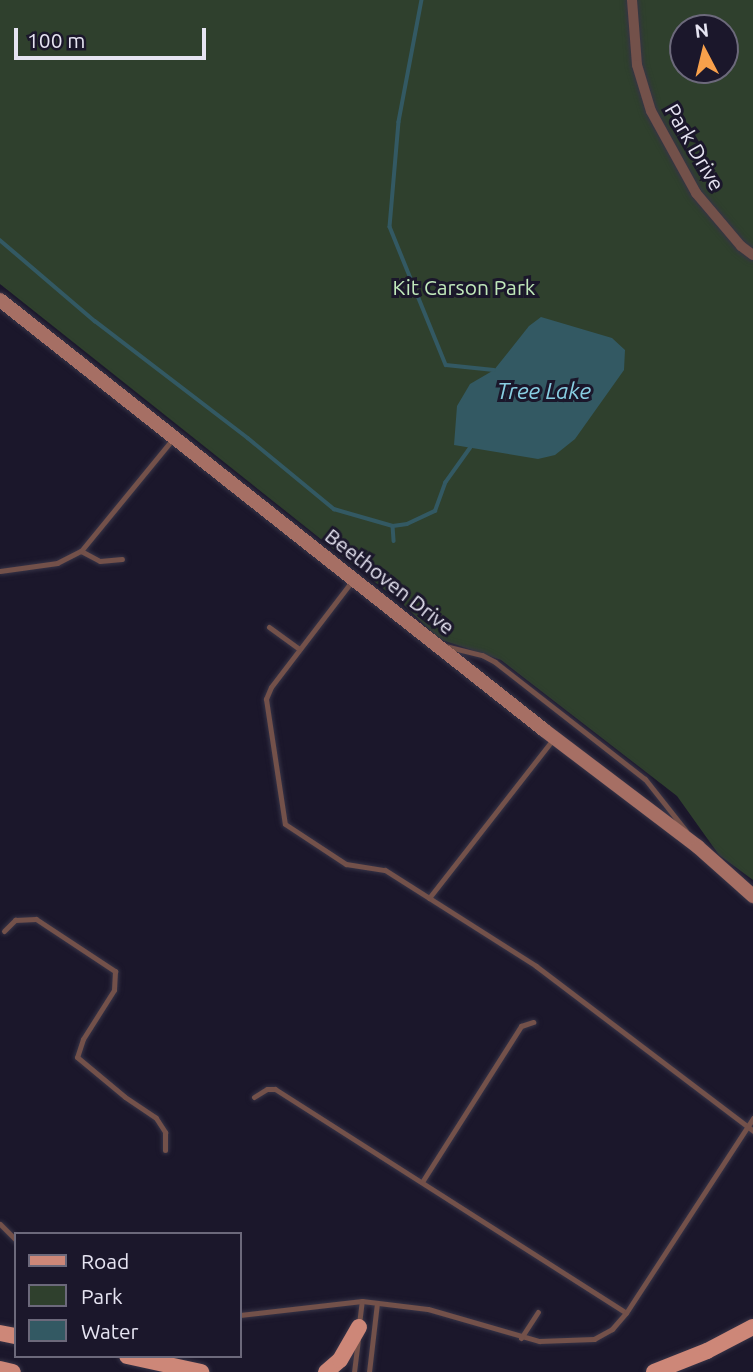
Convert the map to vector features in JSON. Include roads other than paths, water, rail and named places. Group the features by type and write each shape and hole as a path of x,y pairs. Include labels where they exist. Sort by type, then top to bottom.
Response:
{"main road":[{"name":"Beethoven Drive","path":"0,300 554,738 698,847 753,896"},
{"path":"654,1372 707,1351 753,1326"},
{"path":"326,1372 340,1360 359,1327"},
{"path":"136,1358 201,1372"},
{"path":"0,1369 12,1372"}],"street":[{"name":"Park Drive","path":"632,0 637,65 651,111 696,192 741,246 753,255"}],"lane":[{"path":"0,571 57,563 81,551 174,437"},
{"path":"81,551 100,561 122,559"},
{"path":"354,579 271,687 267,699 285,824 346,864 385,870 536,966 750,1129"},
{"path":"269,627 299,649"},
{"path":"436,644 482,655 495,662 645,779 698,847"},
{"path":"429,898 554,738"},
{"path":"4,931 15,920 36,919 115,971 114,990 83,1040 77,1057 124,1097 156,1118 164,1132 165,1150"},
{"path":"422,1182 521,1026 533,1021"},
{"path":"254,1097 267,1089 275,1089 626,1313"},
{"path":"242,1315 362,1301 449,1315 521,1338 582,1341 604,1334 626,1313 750,1129 753,1118"},
{"path":"0,1224 14,1238"},
{"path":"354,1372 362,1301"},
{"path":"369,1372 377,1303"},
{"path":"521,1338 538,1312"}],"water":[{"name":"Tree Lake","path":"541,317 612,338 625,350 624,370 575,439 555,455 538,459 454,445 457,406 470,384 494,370 529,326"}],"waterway":[{"path":"422,0 399,122 390,227 446,365 494,370"},
{"path":"0,240 95,321 248,438 334,509 393,526 407,524 435,511 445,483 470,448"},
{"path":"393,526 394,541"}],"park label":[{"name":"Kit Carson Park","path":"464,287"}]}
